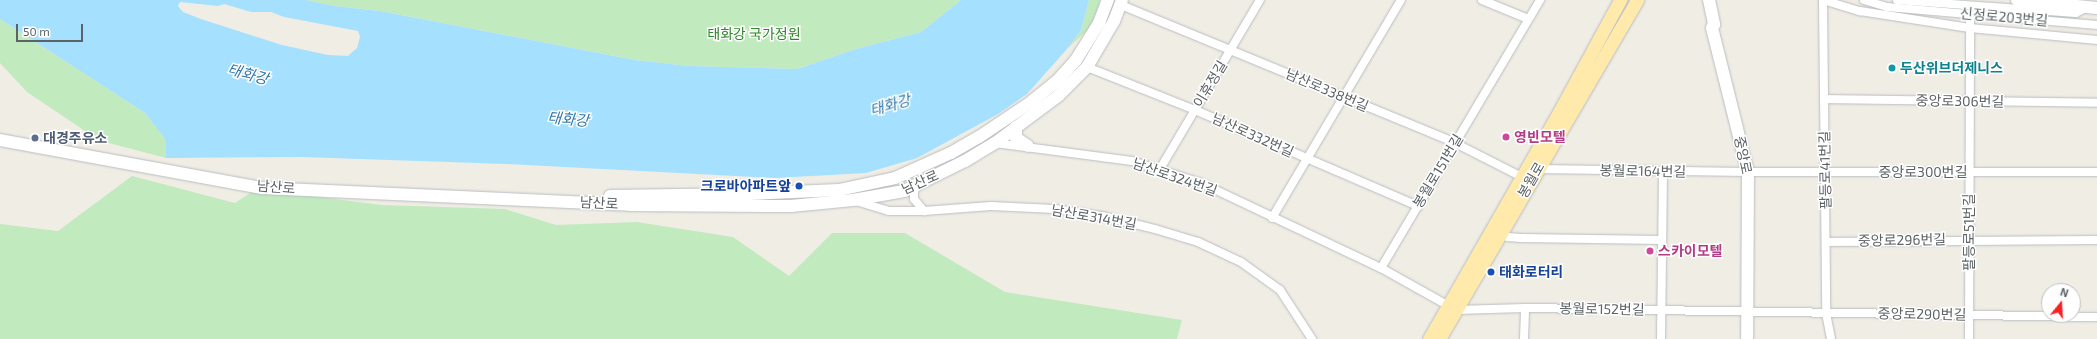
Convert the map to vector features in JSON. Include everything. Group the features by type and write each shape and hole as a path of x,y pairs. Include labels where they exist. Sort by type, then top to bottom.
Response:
{"main road":[{"name":"남산로","path":"0,131 17,136 225,176 286,184 527,191 610,196 750,194 839,190 895,178 951,153 1031,102 1056,81 1076,60 1099,24 1108,0"},
{"path":"1439,339 1452,308 1526,179 1559,112 1620,0"},
{"name":"봉월로","path":"1526,179 1537,169 1636,0"},
{"path":"1699,0 1702,4 1708,23 1712,28"},
{"name":"중앙로","path":"1709,0 1714,24 1712,28 1748,172 1747,339"},
{"path":"2017,0 2054,1 2092,7"},
{"name":"남산로","path":"0,140 262,188 630,205 791,206 853,200 904,191 965,161 994,143 1058,96 1087,67 1099,48 1121,2"},
{"path":"1016,127 1016,138 1028,146"},
{"path":"1428,339 1452,308"}],"street":[{"name":"이휴정길","path":"1160,169 1260,0"},
{"path":"1275,219 1307,158 1401,0"},
{"path":"1482,0 1528,19"},
{"name":"봉월로151번길","path":"1381,268 1540,0"},
{"path":"1823,0 1860,11 1970,28 2097,40"},
{"name":"팔등로41번길","path":"1823,0 1826,313 1831,339"},
{"name":"신정로203번길","path":"1864,0 1887,6 2097,25"},
{"path":"1897,0 2076,13 2092,7"},
{"name":"남산로338번길","path":"1121,2 1455,143 1526,179"},
{"name":"팔등로51번길","path":"1969,339 1970,14"},
{"name":"남산로332번길","path":"1087,67 1195,110 1418,206"},
{"name":"중앙로306번길","path":"1824,99 2097,103"},
{"name":"남산로324번길","path":"994,143 1028,146 1132,161 1160,169 1201,183 1381,268"},
{"name":"봉월로164번길","path":"1537,169 1748,172"},
{"path":"1662,339 1663,171"},
{"name":"중앙로300번길","path":"1748,172 2097,172"},
{"path":"917,184 914,192 914,199 924,211"},
{"name":"남산로314번길","path":"839,190 853,200 890,211 924,211 991,206 1055,209 1102,216 1155,229 1198,242 1241,262 1280,290 1312,339"},
{"path":"1496,232 1521,238 1662,240"},
{"name":"중앙로296번길","path":"1826,242 2097,240"},
{"path":"1381,268 1452,308"},
{"name":"봉월로152번길","path":"1452,308 1748,312"},
{"path":"1524,339 1525,308"},
{"name":"중앙로290번길","path":"1748,312 2097,317"}],"green space":[{"name":"태화강 국가정원","path":"306,0 961,0 921,32 856,49 797,69 689,66 635,60 380,11 335,6"},
{"path":"1089,0 1100,0 1093,25 1067,49 1081,30"},
{"path":"0,19 145,113 165,139 166,158 105,142 88,133 27,92 0,63"},
{"path":"132,176 235,203 256,189 382,205 505,209 556,225 637,222 733,237 789,276 832,233 905,233 1005,292 1182,320 1177,339 0,339 0,224 58,231"}],"water":[{"name":"태화강","path":"0,0 306,0 335,6 380,11 635,60 689,66 797,69 856,49 921,32 961,0 1089,0 1081,30 1067,49 1027,94 998,114 917,158 866,173 775,178 506,164 302,157 166,158 165,139 145,113 0,19","holes":["180,2 218,6 224,4 251,12 271,12 284,17 358,31 360,37 357,48 348,56 328,55 282,45 201,19 183,12 178,6"]}],"place":[{"name":"두산위브더제니스","path":"1892,68"},
{"name":"영빈모텔","path":"1506,137"},
{"name":"대경주유소","path":"35,138"},
{"name":"크로바아파트앞","path":"799,186"},
{"name":"스카이모텔","path":"1650,251"},
{"name":"태화로터리","path":"1491,272"}]}
